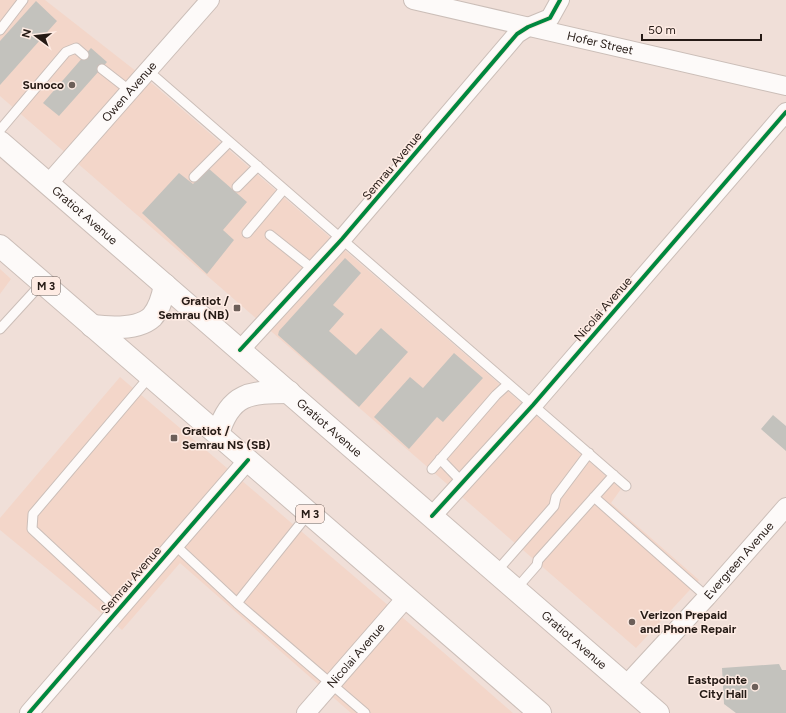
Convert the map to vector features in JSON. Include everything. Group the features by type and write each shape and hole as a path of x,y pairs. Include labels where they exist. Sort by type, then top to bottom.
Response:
{"main road":[{"name":"Gratiot Avenue","path":"0,142 658,713"},
{"name":"M 3","path":"0,246 540,713"},
{"path":"92,326 111,328 124,327 145,321 152,317 158,308 163,298 165,286"},
{"path":"218,434 225,414 230,406 238,400 258,393 289,392"}],"street":[{"name":"Owen Avenue","path":"48,184 129,90 210,0"},
{"name":"Hofer Street","path":"414,0 786,86"},
{"name":"Semrau Avenue","path":"240,350 342,240 517,34 528,27 550,18 560,0"},
{"name":"Nicolai Avenue","path":"432,516 533,405 786,112"},
{"name":"Semrau Avenue","path":"29,713 248,460"},
{"name":"Evergreen Avenue","path":"626,685 707,597 786,507"},
{"name":"Nicolai Avenue","path":"306,713 406,598"}],"lane":[{"path":"0,30 23,0"},
{"path":"0,130 66,52 76,48 84,55"},
{"path":"102,69 129,90"},
{"path":"147,70 508,384 589,452 626,486"},
{"path":"194,177 230,142"},
{"path":"237,186 258,166"},
{"path":"247,233 284,189"},
{"path":"270,235 314,270"},
{"path":"0,328 42,283"},
{"path":"119,610 32,529 33,514 150,376"},
{"path":"432,469 496,395 508,384"},
{"path":"496,572 554,506 556,497 589,452"},
{"path":"440,459 462,482"},
{"path":"516,589 537,565 538,560 614,475"},
{"path":"594,497 707,597"},
{"path":"237,603 309,513"},
{"path":"175,545 237,603 365,713"}],"shaded area":[{"path":"0,0 45,0 155,86 621,489 611,503 699,580 636,648 0,96"},
{"path":"0,269 11,279 0,294"},
{"path":"120,377 513,713 351,713 180,563 122,630 0,530 0,518"}],"building":[{"path":"36,1 57,21 0,85 0,41"},
{"path":"91,48 107,62 59,116 43,103"},
{"path":"208,168 247,202 223,230 234,240 207,274 142,213 179,173 193,184"},
{"path":"345,258 361,273 333,305 344,314 329,331 356,355 381,328 408,352 359,407 278,335 279,331"},
{"path":"454,353 483,378 443,422 437,417 409,449 374,417 410,377 423,388"},
{"path":"773,415 786,426 786,451 761,429"},
{"name":"Eastpointe City Hall","path":"779,664 782,670 786,670 786,713 736,713 724,704 722,668"}],"cycle path":[{"path":"240,350 342,239 517,34 528,27 550,18 560,0"},
{"path":"432,516 533,405 786,112"},
{"path":"29,713 248,460"}],"place":[{"name":"Sunoco","path":"72,85"},
{"name":"Gratiot / Semrau (NB)","path":"237,308"},
{"name":"Gratiot / Semrau NS (SB)","path":"174,438"},
{"name":"Verizon Prepaid and Phone Repair","path":"632,622"},
{"name":"Eastpointe City Hall","path":"755,687"}]}
